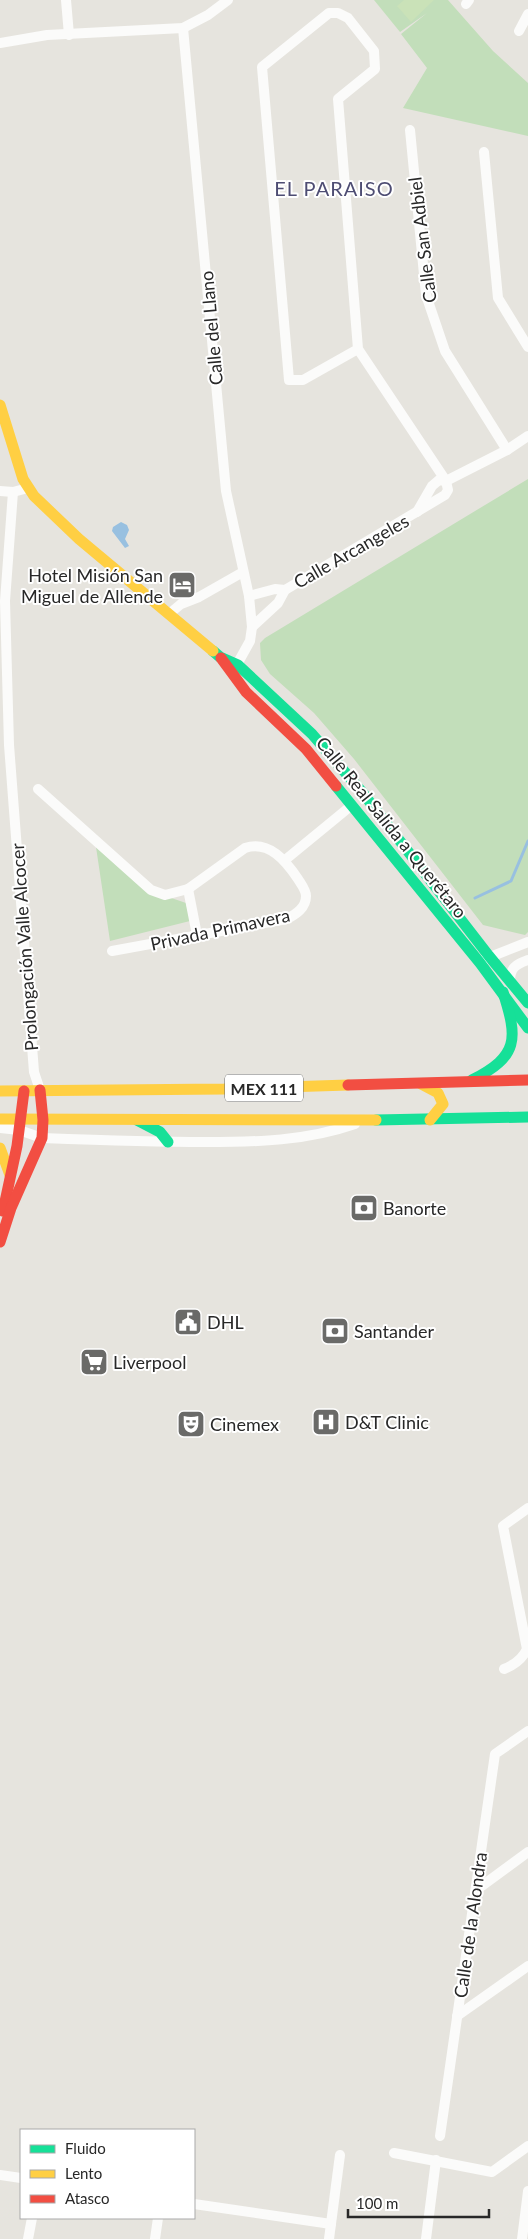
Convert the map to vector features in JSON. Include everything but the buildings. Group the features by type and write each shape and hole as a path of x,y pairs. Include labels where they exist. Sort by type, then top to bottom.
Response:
{"street":[{"path":"66,0 69,35"},
{"path":"0,43 47,35 183,28 208,15 228,0"},
{"path":"358,349 303,380 289,380 262,67 329,13 338,13 348,18 374,51 375,60 375,69 338,99 358,349 446,481"},
{"path":"519,31 528,14"},
{"name":"Calle del Llano","path":"183,28 226,491 249,596 252,627 250,641 235,669"},
{"name":"Calle San Adbiel","path":"410,130 426,295 445,351 507,450"},
{"path":"484,152 498,298 528,347"},
{"name":"Calle Real Salida a Querétaro","path":"0,405 23,479 34,496 79,539 312,734 362,792 484,959 503,992 528,1028"},
{"name":"Calle Arcangeles","path":"417,512 434,483 439,480 446,481 507,450 528,436"},
{"name":"Calle Arcangeles","path":"252,627 278,604 285,590 445,495 448,490 446,481"},
{"path":"0,491 13,492 28,488"},
{"name":"Prolongación Valle Alcocer","path":"13,492 4,573 2,636 34,1072 40,1090"},
{"path":"169,614 181,604 199,597 243,572"},
{"name":"Calle Arcangeles","path":"249,596 275,589 285,590"},
{"name":"Calle Real Salida a Querétaro","path":"235,669 246,692 306,749 484,959 510,982 528,1003"},
{"name":"Privada Primavera","path":"38,789 150,890 165,896 188,889 245,848 254,846 270,850 285,860 304,889 306,896 304,906 298,913 287,919 112,951"},
{"path":"285,860 352,805"},
{"path":"188,889 197,935"},
{"path":"484,959 528,942"},
{"path":"510,982 510,972 514,966 528,960"},
{"path":"464,1083 496,1067 510,1051 514,1039 514,1028 503,992"},
{"name":"Prolongación Valle Alcocer","path":"24,1091 34,1072"},
{"name":"MEX 111","path":"0,1091 224,1089 528,1080"},
{"path":"420,1084 434,1089 441,1096 442,1104 430,1120"},
{"path":"1,1240 11,1208 42,1138 43,1120 40,1090"},
{"path":"1,1240 2,1213 20,1125 24,1091"},
{"name":"MEX 111","path":"0,1119 20,1125 43,1120 133,1118 430,1120 528,1117"},
{"path":"133,1118 160,1132 168,1142"},
{"name":"MEX 111","path":"504,1119 528,1125"},
{"path":"0,1128 20,1125 42,1138 168,1142 280,1141 327,1134 366,1120"},
{"path":"0,1148 10,1175"},
{"path":"504,1669 514,1665 524,1656 527,1649 503,1526 528,1508"},
{"name":"Calle de la Alondra","path":"440,2136 495,1754 528,1731"},
{"path":"475,1891 528,1852"},
{"path":"457,2016 528,1966"},
{"path":"394,2152 492,2172 528,2146"},
{"path":"329,2239 340,2155"},
{"path":"426,2239 436,2160"},
{"path":"0,2175 20,2178"},
{"path":"522,2239 528,2191"},
{"path":"195,2204 331,2224"},
{"path":"28,2239 32,2219"},
{"path":"155,2239 158,2219"}],"green space":[{"path":"374,0 448,0 493,51 528,83 528,136 403,108 427,68 401,34 427,13 400,32"},
{"path":"404,0 434,0 411,22 397,6"},
{"path":"528,479 528,932 525,935 483,925 354,759 314,713 270,674 261,660 260,643 265,638"},
{"path":"96,847 142,888 186,903 190,921 110,941"}],"water":[{"path":"121,522 127,525 129,530 125,539 129,546 125,548 112,531 113,527"}],"waterway":[{"path":"475,898 511,881 528,841"}],"traffic: fast":[{"path":"213,651 220,657 238,665 312,734 362,792 489,956 528,1003"},
{"path":"336,786 480,963 528,1028"},
{"path":"472,1080 499,1063 511,1045 511,1022 503,992"},
{"path":"376,1120 528,1117"},
{"path":"137,1120 160,1132 168,1142"}],"traffic: slow":[{"path":"0,405 23,479 34,496 79,539 213,651"},
{"path":"421,1084 438,1093 443,1104 430,1120"},
{"path":"0,1091 224,1089 348,1085"},
{"path":"0,1119 376,1120"},
{"path":"0,1148 10,1175"}],"traffic: jam":[{"path":"221,658 246,692 306,749 336,786"},
{"path":"348,1085 528,1080"},
{"path":"0,1242 11,1208 42,1138 43,1120 40,1090"},
{"path":"3,1211 17,1146 24,1091"}],"place":[{"name":"Hotel Misión San Miguel de Allende","path":"182,585"},
{"name":"Banorte","path":"364,1208"},
{"name":"DHL","path":"188,1322"},
{"name":"Santander","path":"335,1331"},
{"name":"Liverpool","path":"94,1362"},
{"name":"D&T Clinic","path":"326,1422"},
{"name":"Cinemex","path":"191,1424"}],"district":[{"name":"EL PARAISO","path":"334,188"}]}
